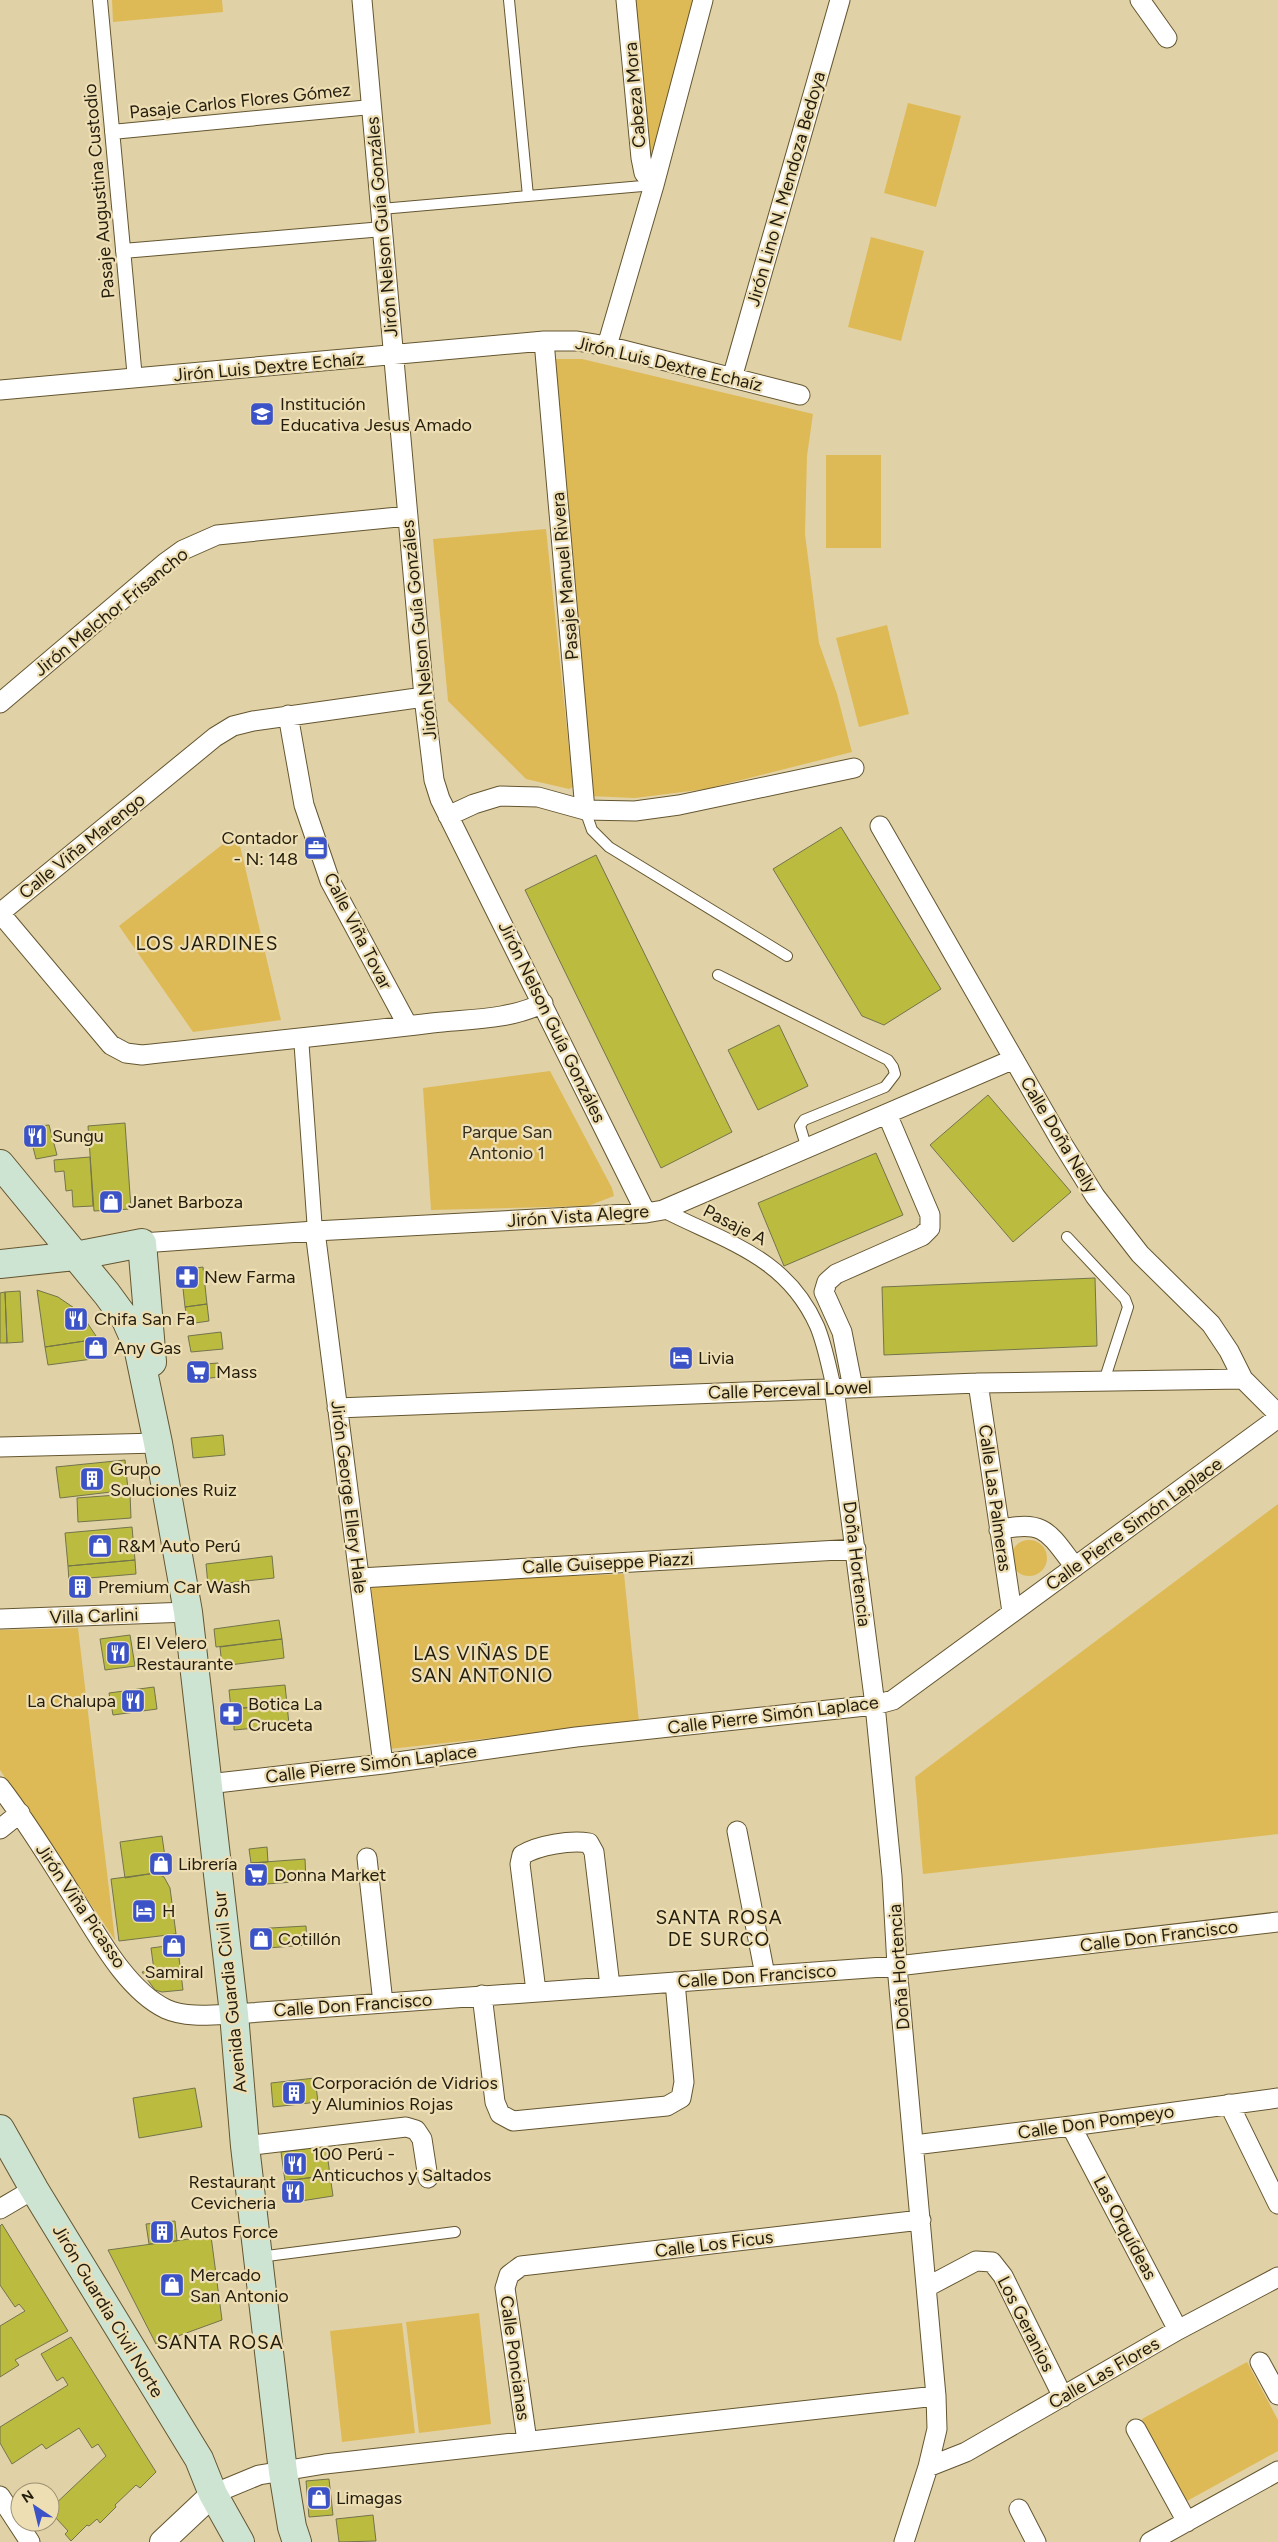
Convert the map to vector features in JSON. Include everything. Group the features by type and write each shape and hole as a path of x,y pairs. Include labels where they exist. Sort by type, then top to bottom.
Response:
{"main road":[{"name":"Avenida Guardia Civil Sur","path":"0,1164 126,1320 138,1347 158,1443 188,1612 234,2014 245,2146 283,2472 292,2527 297,2542"},
{"name":"Avenida Guardia Civil Sur","path":"142,1243 158,1443"},
{"path":"0,1264 75,1256 142,1243"},
{"name":"Jirón Guardia Civil Norte","path":"0,2129 34,2189 198,2459 213,2494 240,2542"}],"street":[{"name":"Pasaje Augustina Custodio","path":"100,0 135,379"},
{"name":"Jirón Nelson Guía Gonzáles","path":"362,0 424,697 434,780 448,816 543,1003 655,1211"},
{"name":"Cabeza Mora","path":"626,0 641,158 644,173 654,185"},
{"path":"608,346 654,185 703,0"},
{"name":"Jirón Lino N. Mendoza Bedoya","path":"732,378 840,0"},
{"path":"1140,0 1167,38"},
{"name":"Pasaje Carlos Flores Gómez","path":"112,132 372,107"},
{"path":"123,251 382,229"},
{"name":"Jirón Luis Dextre Echaíz","path":"0,390 544,342 577,341 608,346 800,395"},
{"name":"Pasaje Manuel Rivera","path":"544,342 585,810"},
{"name":"Jirón Melchor Frisancho","path":"0,704 165,563 183,550 202,540 235,532 408,516"},
{"name":"Calle Viña Marengo","path":"424,697 288,715 233,726 215,737 0,913 112,1046 126,1053 142,1055 512,1014 529,1010 543,1003"},
{"name":"Calle Viña Tovar","path":"288,715 304,805 330,882 408,1026"},
{"path":"448,816 474,804 500,796 538,797 585,810 635,810 678,805 854,768"},
{"name":"Calle Doña Nelly","path":"880,826 1095,1196 1140,1254 1211,1324 1229,1351 1243,1379 1278,1414"},
{"path":"301,1037 315,1231"},
{"name":"Jirón Vista Alegre","path":"142,1243 655,1211 1014,1059"},
{"path":"853,1388 842,1332 824,1292 827,1282 836,1274 922,1236 930,1228 930,1215 887,1114"},
{"name":"Pasaje A","path":"655,1211 748,1250 762,1258 789,1283 817,1327 834,1388"},
{"name":"Jirón George Ellery Hale","path":"315,1231 383,1764"},
{"name":"Calle Perceval Lowel","path":"338,1408 978,1383 1243,1379"},
{"name":"Calle Las Palmeras","path":"978,1383 1012,1612"},
{"name":"Doña Hortencia","path":"834,1388 875,1705 892,1876 897,1966 922,2220 936,2396 937,2429 928,2467 904,2542"},
{"name":"Calle Pierre Simón Laplace","path":"208,1784 383,1764 576,1737 875,1705 893,1700 1278,1418"},
{"path":"0,1447 158,1443"},
{"path":"1000,1530 1021,1525 1035,1527 1049,1534 1075,1567"},
{"name":"Calle Guiseppe Piazzi","path":"360,1578 856,1548"},
{"name":"Villa Carlini","path":"0,1619 188,1612"},
{"name":"Jirón Viña Picasso","path":"0,1787 20,1813 115,1962 142,1992 167,2009 204,2015 234,2014"},
{"path":"0,1830 20,1813"},
{"path":"738,1831 765,1975"},
{"path":"536,1992 520,1864 522,1855 532,1849 580,1842 589,1843 594,1852 610,1986"},
{"path":"366,1858 382,2002"},
{"name":"Calle Don Francisco","path":"234,2014 897,1966 1278,1922"},
{"path":"482,1995 494,2102 500,2114 512,2121 667,2106 681,2098 684,2082 675,1982"},
{"name":"Calle Don Pompeyo","path":"914,2145 1278,2098"},
{"path":"1229,2104 1278,2204"},
{"name":"Las Orquídeas","path":"1072,2126 1178,2330"},
{"path":"245,2146 406,2127 416,2130 422,2140 428,2178"},
{"path":"0,2209 34,2189"},
{"name":"Calle Los Ficus","path":"509,2275 521,2266 922,2220"},
{"name":"Los Geranios","path":"927,2287 976,2261 992,2262 1004,2276 1063,2397"},
{"name":"Calle Poncianas","path":"509,2275 505,2288 526,2441"},
{"name":"Calle Las Flores","path":"928,2467 966,2452 1178,2330 1278,2277"},
{"path":"1260,2362 1278,2395"},
{"path":"162,2542 213,2494 259,2475 326,2464 936,2396"},
{"path":"1136,2429 1187,2522"},
{"path":"1150,2542 1278,2471"},
{"path":"0,2496 30,2542"},
{"path":"1019,2509 1036,2542"}],"lane":[{"path":"509,0 528,196"},
{"path":"381,209 654,185"},
{"path":"585,810 592,830 609,847 787,956"},
{"path":"718,975 888,1060 893,1066 895,1074 885,1087 804,1120 800,1126 800,1133 807,1148"},
{"path":"1067,1237 1125,1299 1128,1307 1104,1381"},
{"path":"259,2257 455,2232"}],"green space":[{"path":"112,0 222,0 223,12 113,22"},
{"path":"629,0 695,0 653,172 645,172"},
{"path":"908,103 961,116 936,207 884,193"},
{"path":"871,237 924,251 901,341 848,327"},
{"path":"552,359 582,359 813,414 807,456 805,534 819,643 837,694 852,752 706,789 635,798 588,796"},
{"path":"826,455 881,455 881,548 826,548"},
{"path":"546,529 573,787 569,789 526,779 448,701 433,539"},
{"path":"887,625 909,714 859,727 836,638"},
{"path":"237,833 281,1020 193,1032 119,926"},
{"name":"Parque San Antonio 1","path":"550,1071 612,1188 614,1196 588,1206 431,1210 423,1088"},
{"path":"1278,1504 1278,1834 923,1874 915,1777"},
{"path":"1029,1540 1041,1546 1047,1558 1041,1570 1029,1576 1017,1570 1011,1558 1017,1546"},
{"path":"624,1574 639,1722 389,1749 371,1583"},
{"path":"78,1628 115,1940 0,1770 0,1630"},
{"path":"479,2313 491,2424 419,2433 406,2322"},
{"path":"402,2323 415,2433 342,2442 330,2331"},
{"path":"1247,2362 1278,2420 1278,2451 1187,2501 1142,2419"}],"building":[{"path":"841,827 941,989 884,1025 862,1016 773,869"},
{"path":"596,855 732,1132 661,1168 525,890"},
{"path":"779,1025 808,1086 758,1110 728,1050"},
{"path":"988,1095 1071,1192 1013,1242 930,1145"},
{"path":"125,1123 131,1209 94,1211 88,1126"},
{"path":"49,1125 57,1155 36,1159 28,1127"},
{"path":"876,1153 903,1215 784,1266 758,1203"},
{"path":"90,1157 93,1206 73,1207 72,1190 66,1191 64,1171 55,1172 54,1160"},
{"path":"203,1267 207,1304 185,1307 181,1270"},
{"path":"1095,1278 1097,1346 884,1355 882,1287"},
{"path":"37,1290 58,1297 80,1312 98,1339 45,1347"},
{"path":"20,1291 23,1342 7,1343 5,1292"},
{"path":"5,1292 7,1343 0,1343 0,1293"},
{"path":"207,1304 209,1321 188,1324 185,1307"},
{"path":"221,1332 223,1349 191,1352 188,1336"},
{"path":"98,1339 107,1357 48,1365 45,1347"},
{"path":"218,1363 219,1377 193,1380 191,1365"},
{"path":"223,1435 225,1455 193,1458 191,1438"},
{"name":"Grupo Soluciones Ruiz","path":"125,1460 128,1490 60,1498 56,1467"},
{"path":"130,1494 131,1518 78,1522 77,1498"},
{"name":"R&M Auto Perú","path":"132,1527 135,1560 68,1566 65,1533"},
{"path":"272,1556 274,1578 208,1585 206,1564"},
{"name":"Premium Car Wash","path":"135,1560 136,1574 89,1578 91,1596 70,1597 68,1566"},
{"path":"279,1620 282,1639 216,1647 214,1629"},
{"name":"El Velero Restaurante","path":"130,1635 135,1666 105,1670 100,1639"},
{"path":"282,1639 284,1658 222,1666 220,1647"},
{"path":"285,1685 287,1704 231,1709 229,1690"},
{"name":"La Chalupa","path":"154,1687 157,1709 113,1715 109,1693"},
{"path":"287,1704 289,1725 234,1730 234,1719 225,1720 224,1710"},
{"path":"162,1836 167,1871 125,1878 120,1842"},
{"path":"267,1847 268,1862 251,1863 249,1849"},
{"path":"305,1859 306,1881 253,1885 251,1863"},
{"name":"H","path":"156,1873 164,1877 170,1888 176,1934 119,1941 111,1879"},
{"path":"306,1926 307,1945 254,1949 253,1929"},
{"path":"176,1934 183,1990 162,1992 155,1990 142,1972 154,1970 151,1948 166,1946 165,1936"},
{"name":"Corporación de Vidrios y Aluminios Rojas","path":"315,2078 318,2102 273,2107 271,2083"},
{"path":"195,2088 202,2127 139,2138 133,2098"},
{"path":"326,2146 330,2175 285,2181 281,2152"},
{"path":"330,2175 333,2196 288,2203 285,2181"},
{"name":"Autos Force","path":"175,2221 177,2241 149,2244 146,2224"},
{"path":"2,2224 68,2331 15,2360 19,2365 0,2377 0,2326 25,2311 19,2304 15,2307 0,2285 0,2226"},
{"name":"Mercado San Antonio","path":"211,2236 222,2320 156,2344 108,2250"},
{"path":"71,2337 156,2472 140,2488 136,2485 100,2523 97,2519 89,2526 87,2525 71,2541 65,2534 68,2531 60,2522 60,2500 106,2456 98,2444 92,2448 79,2428 46,2449 42,2444 12,2464 0,2443 0,2427 68,2385 63,2377 57,2381 41,2354"},
{"name":"Limagas","path":"329,2479 333,2515 309,2517 306,2481"},
{"path":"373,2515 376,2541 339,2542 336,2519"}],"place":[{"name":"Institución Educativa Jesus Amado","path":"262,414"},
{"name":"Contador - N: 148","path":"316,848"},
{"name":"Sungu","path":"35,1136"},
{"name":"Janet Barboza","path":"111,1202"},
{"name":"New Farma","path":"187,1277"},
{"name":"Chifa San Fa","path":"76,1319"},
{"name":"Any Gas","path":"96,1348"},
{"name":"Livia","path":"681,1358"},
{"name":"Mass","path":"198,1372"},
{"name":"Grupo Soluciones Ruiz","path":"92,1479"},
{"name":"R&M Auto Perú","path":"100,1546"},
{"name":"Premium Car Wash","path":"80,1587"},
{"name":"El Velero Restaurante","path":"118,1653"},
{"name":"La Chalupa","path":"133,1701"},
{"name":"Botica La Cruceta","path":"231,1714"},
{"name":"Librería","path":"161,1864"},
{"name":"Donna Market","path":"256,1875"},
{"name":"H","path":"144,1911"},
{"name":"Cotillón","path":"261,1939"},
{"name":"Samiral","path":"174,1946"},
{"name":"Corporación de Vidrios y Aluminios Rojas","path":"294,2093"},
{"name":"100 Perú - Anticuchos y Saltados","path":"295,2164"},
{"name":"Restaurant Cevicheria","path":"293,2192"},
{"name":"Autos Force","path":"162,2232"},
{"name":"Mercado San Antonio","path":"172,2285"},
{"name":"Limagas","path":"319,2498"}],"district":[{"name":"LOS JARDINES","path":"207,943"},
{"name":"LAS VIÑAS DE SAN ANTONIO","path":"482,1664"},
{"name":"SANTA ROSA DE SURCO","path":"719,1928"},
{"name":"SANTA ROSA","path":"220,2342"}]}
